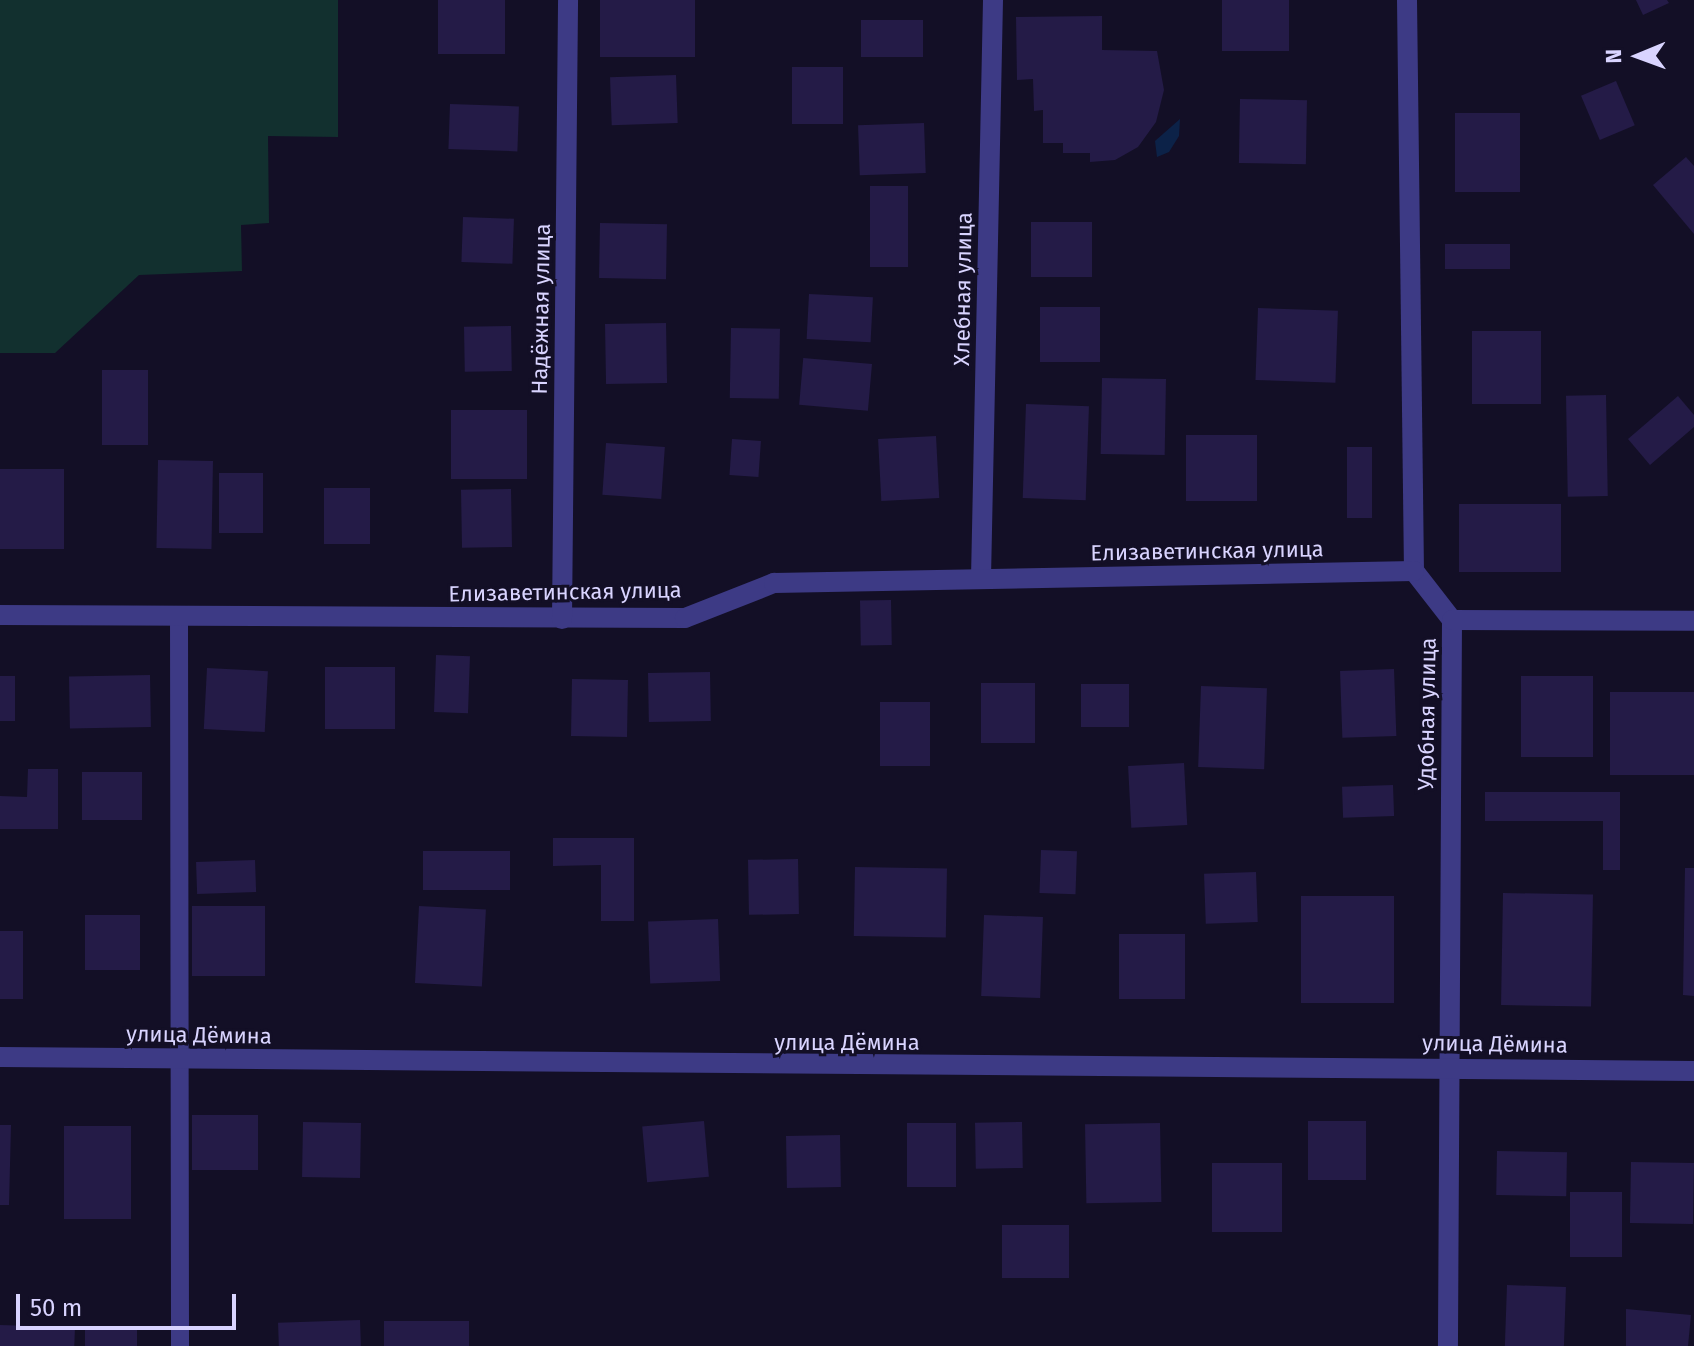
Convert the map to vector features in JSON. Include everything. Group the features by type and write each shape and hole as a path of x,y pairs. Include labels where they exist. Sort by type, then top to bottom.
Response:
{"street":[{"name":"Надёжная улица","path":"562,619 568,0"},
{"name":"Хлебная улица","path":"981,578 993,0"},
{"path":"1407,0 1414,571"},
{"name":"Елизаветинская улица","path":"0,615 685,618 774,583 1414,571"},
{"name":"Удобная улица","path":"1414,571 1452,620 1447,1067 1448,1346"},
{"path":"1452,620 1694,621"},
{"name":"улица Дёмина","path":"0,1057 814,1068 1447,1067 1694,1071"}],"lane":[{"path":"179,617 180,1346"}],"green space":[{"path":"0,0 338,0 338,137 268,136 269,223 241,225 242,271 139,275 55,353 0,353"}],"water":[{"path":"1180,119 1179,136 1169,152 1157,157 1155,141"}],"building":[{"path":"438,0 505,0 505,54 438,54"},
{"path":"600,0 695,0 695,57 600,57"},
{"path":"1222,0 1289,0 1289,51 1222,51"},
{"path":"1636,0 1667,0 1669,3 1643,15"},
{"path":"1102,16 1102,50 1157,51 1164,90 1156,122 1138,147 1115,160 1090,162 1090,153 1063,153 1063,143 1043,143 1043,110 1034,111 1033,79 1017,80 1016,17"},
{"path":"861,20 923,20 923,57 861,57"},
{"path":"792,67 843,67 843,124 792,124"},
{"path":"676,75 678,123 612,125 610,77"},
{"path":"1616,81 1635,125 1600,140 1581,96"},
{"path":"1240,99 1307,100 1306,164 1239,163"},
{"path":"450,104 519,106 517,151 448,149"},
{"path":"1455,113 1520,113 1520,192 1455,192"},
{"path":"924,123 926,173 860,175 858,125"},
{"path":"1686,157 1694,166 1694,234 1653,185"},
{"path":"870,186 908,186 908,267 870,267"},
{"path":"463,217 514,219 512,264 461,262"},
{"path":"1031,222 1092,222 1092,277 1031,277"},
{"path":"600,223 667,224 666,279 599,278"},
{"path":"1445,244 1510,244 1510,269 1445,269"},
{"path":"809,294 873,297 871,342 807,339"},
{"path":"1040,307 1100,307 1100,362 1040,362"},
{"path":"1258,308 1338,311 1335,383 1255,380"},
{"path":"666,323 667,383 606,384 605,324"},
{"path":"511,326 512,371 465,372 464,327"},
{"path":"731,328 780,329 779,399 730,398"},
{"path":"1472,331 1541,331 1541,404 1472,404"},
{"path":"803,358 872,364 868,411 799,405"},
{"path":"102,370 148,370 148,445 102,445"},
{"path":"1102,378 1166,379 1165,455 1101,454"},
{"path":"1606,395 1608,496 1568,497 1566,396"},
{"path":"1678,396 1694,415 1694,427 1650,465 1628,439"},
{"path":"1026,404 1089,406 1086,500 1023,498"},
{"path":"451,410 527,410 527,479 451,479"},
{"path":"1186,435 1257,435 1257,501 1186,501"},
{"path":"936,436 939,498 881,501 878,439"},
{"path":"732,439 761,441 758,477 729,475"},
{"path":"606,443 665,447 661,499 602,495"},
{"path":"1347,447 1372,447 1372,518 1347,518"},
{"path":"158,460 213,461 211,549 156,548"},
{"path":"0,469 64,469 64,549 0,549"},
{"path":"219,473 263,473 263,533 219,533"},
{"path":"324,488 370,488 370,544 324,544"},
{"path":"511,489 512,547 462,548 461,490"},
{"path":"1459,504 1561,504 1561,572 1459,572"},
{"path":"891,600 892,645 861,646 860,601"},
{"path":"436,655 470,656 468,713 434,712"},
{"path":"325,667 395,667 395,729 325,729"},
{"path":"207,668 268,671 265,732 204,729"},
{"path":"1394,669 1396,736 1342,738 1340,671"},
{"path":"710,672 711,721 649,722 648,673"},
{"path":"150,675 151,727 70,728 69,676"},
{"path":"0,676 15,676 15,721 0,721"},
{"path":"1521,676 1593,676 1593,757 1521,757"},
{"path":"572,679 628,680 627,737 571,736"},
{"path":"981,683 1035,683 1035,743 981,743"},
{"path":"1081,684 1129,684 1129,727 1081,727"},
{"path":"1201,686 1267,688 1264,769 1198,767"},
{"path":"1610,692 1694,692 1694,775 1610,775"},
{"path":"880,702 930,702 930,766 880,766"},
{"path":"1184,763 1187,825 1131,828 1128,766"},
{"path":"28,769 58,769 58,829 0,829 0,796 27,797"},
{"path":"82,772 142,772 142,820 82,820"},
{"path":"1393,785 1394,816 1343,818 1342,787"},
{"path":"1485,792 1620,792 1620,870 1603,870 1603,821 1485,821"},
{"path":"553,838 634,838 634,921 601,921 601,865 553,866"},
{"path":"1041,850 1077,851 1075,894 1039,893"},
{"path":"423,851 510,851 510,890 423,890"},
{"path":"798,859 799,914 749,915 748,860"},
{"path":"255,860 256,892 197,894 196,862"},
{"path":"855,867 947,869 946,938 854,936"},
{"path":"1685,868 1694,868 1694,996 1683,995"},
{"path":"1256,872 1258,922 1206,924 1204,874"},
{"path":"1503,893 1593,895 1591,1007 1501,1005"},
{"path":"1301,896 1394,896 1394,1003 1301,1003"},
{"path":"192,906 265,906 265,976 192,976"},
{"path":"419,906 486,910 482,986 415,983"},
{"path":"85,915 140,915 140,970 85,970"},
{"path":"984,915 1043,917 1040,998 981,996"},
{"path":"718,919 720,981 650,983 648,921"},
{"path":"0,931 23,931 23,999 0,999"},
{"path":"1119,934 1185,934 1185,999 1119,999"},
{"path":"192,1115 258,1115 258,1170 192,1170"},
{"path":"704,1121 709,1177 647,1182 642,1126"},
{"path":"1308,1121 1366,1121 1366,1180 1308,1180"},
{"path":"303,1122 361,1123 360,1178 302,1177"},
{"path":"1022,1122 1023,1168 976,1169 975,1123"},
{"path":"907,1123 956,1123 956,1187 907,1187"},
{"path":"1160,1123 1161,1202 1086,1203 1085,1124"},
{"path":"0,1125 11,1125 9,1205 0,1205"},
{"path":"64,1126 131,1126 131,1219 64,1219"},
{"path":"840,1135 841,1187 787,1188 786,1136"},
{"path":"1497,1151 1567,1152 1566,1196 1496,1195"},
{"path":"1631,1162 1694,1163 1693,1224 1630,1223"},
{"path":"1212,1163 1282,1163 1282,1232 1212,1232"},
{"path":"1570,1192 1622,1192 1622,1257 1570,1257"},
{"path":"1002,1225 1069,1225 1069,1278 1002,1278"},
{"path":"1507,1285 1566,1287 1564,1346 1505,1346"},
{"path":"1626,1309 1691,1315 1688,1346 1626,1346"},
{"path":"360,1320 361,1346 279,1346 278,1323"},
{"path":"384,1321 469,1321 469,1346 384,1346"},
{"path":"0,1325 75,1328 74,1346 0,1346"},
{"path":"85,1330 137,1330 137,1346 85,1346"}]}
